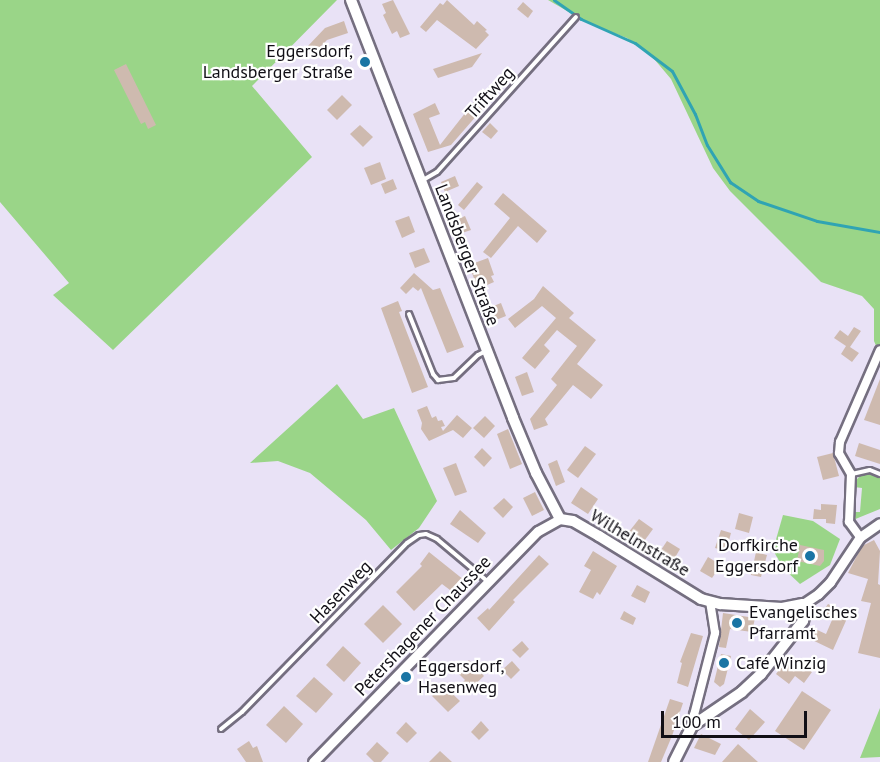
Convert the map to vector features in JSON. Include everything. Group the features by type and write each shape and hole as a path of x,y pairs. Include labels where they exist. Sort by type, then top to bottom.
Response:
{"main road":[{"name":"Landsberger Straße","path":"351,0 420,182 536,473 560,519"},
{"name":"Wilhelmstraße","path":"560,519 573,521 710,602 782,608 803,604"},
{"path":"674,762 692,726 742,692 761,674 802,621 805,613 803,604"}],"street":[{"path":"860,537 849,520 851,474 839,453 840,442 880,350"},
{"name":"Petershagener Chaussee","path":"313,762 538,531 560,519"},
{"path":"803,604 830,582 860,537 880,523"},
{"path":"698,722 694,715 715,633 710,602"}],"lane":[{"name":"Triftweg","path":"420,182 437,172 576,17"},
{"path":"409,314 433,374 438,380 454,378 478,355 487,351"},
{"path":"851,474 870,470 880,474"},
{"name":"Hasenweg","path":"221,729 242,712 407,543 419,535 437,539 488,583"}],"green space":[{"path":"0,0 337,0 252,86 312,157 113,350 53,295 69,283 0,202"},
{"path":"548,0 880,0 880,355 874,341 874,309 862,296 821,282 730,191 713,168 671,79 649,53 627,38 588,23"},
{"path":"337,384 363,419 394,408 437,501 419,528 391,550 366,520 310,473 278,461 250,463"},
{"path":"862,474 880,476 880,509 853,520 853,512 860,512 862,488 854,487 855,481"},
{"path":"783,515 813,521 840,539 830,565 800,584 783,568 773,550"},
{"path":"880,708 880,757 860,758"}],"building":[{"path":"393,0 410,34 400,38 397,31 392,34 383,15 386,13 382,4"},
{"path":"447,0 474,25 477,21 487,30 485,31 489,35 476,49 437,20 426,32 420,27 440,3 443,5"},
{"path":"523,2 533,11 528,18 517,9"},
{"path":"344,21 348,33 327,40 313,54 307,47 325,28"},
{"path":"482,53 472,67 438,78 433,69"},
{"path":"126,64 156,125 148,129 145,122 141,124 114,70"},
{"path":"342,95 352,105 337,120 327,110"},
{"path":"477,98 485,106 451,145 428,152 413,114 435,103 440,114 429,118 440,145"},
{"path":"490,123 498,131 491,139 482,132"},
{"path":"360,125 373,137 363,147 350,134"},
{"path":"380,162 386,179 371,185 364,168"},
{"path":"455,176 459,186 445,192 441,182"},
{"path":"393,179 397,189 385,194 381,184"},
{"path":"477,182 483,187 464,210 458,205"},
{"path":"503,193 547,231 537,243 518,226 491,258 483,252 510,218 494,204"},
{"path":"409,216 415,232 402,238 395,221"},
{"path":"465,216 471,230 456,235 451,222"},
{"path":"424,248 430,262 415,268 409,253"},
{"path":"488,258 494,282 478,289 469,265"},
{"path":"414,273 433,290 440,288 464,347 447,353 421,288 418,291 413,287 406,294 400,288"},
{"path":"543,286 574,313 569,318 596,340 577,364 603,385 591,399 573,385 545,419 548,425 534,430 530,419 557,385 551,379 577,346 557,330 544,345 550,351 535,369 522,358 556,318 542,306 515,328 508,319 534,299"},
{"path":"398,301 402,311 399,312 428,387 412,393 381,308"},
{"path":"501,303 506,316 491,322 486,309"},
{"path":"854,327 861,331 850,347 859,353 852,362 841,354 846,346 834,338 840,330 848,336"},
{"path":"527,372 534,392 522,396 515,377"},
{"path":"880,379 880,425 864,420"},
{"path":"427,406 432,418 436,416 438,421 442,420 445,426 441,427 443,431 457,415 472,428 463,438 453,430 429,441 421,429 422,423 417,410"},
{"path":"485,416 495,426 484,438 473,428"},
{"path":"508,429 522,464 510,469 497,434"},
{"path":"859,443 880,450 880,464 855,456"},
{"path":"585,446 596,454 578,478 567,470"},
{"path":"482,448 492,458 484,467 474,457"},
{"path":"833,453 839,476 823,480 817,457"},
{"path":"557,460 565,482 556,486 548,464"},
{"path":"456,463 467,492 455,496 443,468"},
{"path":"581,487 598,499 588,514 571,503"},
{"path":"535,492 544,510 532,516 523,498"},
{"path":"504,498 513,507 503,518 493,508"},
{"path":"821,504 837,505 835,524 826,523 826,519 813,519 814,509 821,510"},
{"path":"460,510 486,533 478,543 450,524"},
{"path":"739,513 753,517 749,533 735,529"},
{"path":"639,519 653,529 642,544 628,533"},
{"path":"721,530 731,533 726,551 715,548"},
{"path":"874,540 880,551 878,584 880,585 880,658 858,653 871,603 861,601 868,579 848,573 862,546"},
{"path":"667,541 680,549 673,561 659,553"},
{"name":"Dorfkirche Eggersdorf","path":"800,545 824,550 824,561 820,566 797,561"},
{"path":"593,551 617,566 600,595 597,592 593,599 579,592 591,570 584,566"},
{"path":"429,552 464,580 454,593 442,584 414,611 396,592 422,566 420,564"},
{"path":"756,552 767,555 761,577 751,575"},
{"path":"539,555 549,564 513,600 515,602 489,631 477,618 488,608 489,610"},
{"path":"708,557 721,565 712,578 700,571"},
{"path":"637,585 650,592 645,603 631,596"},
{"path":"828,604 849,614 833,650 806,637 813,628 826,634 832,620 821,614"},
{"path":"383,605 402,624 383,643 364,624"},
{"path":"624,611 636,618 633,625 620,619"},
{"path":"723,613 755,618 752,632 730,629 726,648 719,647"},
{"path":"691,633 703,636 688,687 677,683 682,663 680,662"},
{"path":"522,641 529,649 520,658 512,650"},
{"path":"343,646 361,663 344,682 326,665"},
{"path":"721,654 731,656 724,684 720,687 714,682"},
{"path":"790,655 812,672 804,683 795,676 789,684 776,674"},
{"path":"469,660 484,676 469,690 462,683 465,680 457,672"},
{"path":"512,661 520,670 511,679 502,670"},
{"path":"314,677 333,694 316,713 296,696"},
{"path":"443,685 460,701 448,712 432,696"},
{"path":"802,691 831,710 804,750 775,731"},
{"path":"670,699 683,703 672,736 661,762 648,762"},
{"path":"284,706 303,724 286,743 266,725"},
{"path":"750,709 765,722 749,740 735,729"},
{"path":"481,721 489,730 479,740 471,732"},
{"path":"406,722 417,733 407,743 396,733"},
{"path":"701,734 721,744 715,755 694,748"},
{"path":"249,741 253,748 257,746 263,762 246,762 237,749"},
{"path":"377,742 389,753 381,762 374,762 366,754"},
{"path":"738,744 758,762 722,762"},
{"path":"440,751 452,762 429,762"}],"waterway":[{"path":"554,0 581,19 635,43 672,71 695,114 707,145 730,182 758,201 817,221 880,232"}],"place":[{"name":"Eggersdorf, Landsberger Straße","path":"365,62"},
{"name":"Dorfkirche Eggersdorf","path":"810,556"},
{"name":"Evangelisches Pfarramt","path":"737,623"},
{"name":"Café Winzig","path":"724,663"},
{"name":"Eggersdorf, Hasenweg","path":"406,677"}]}
